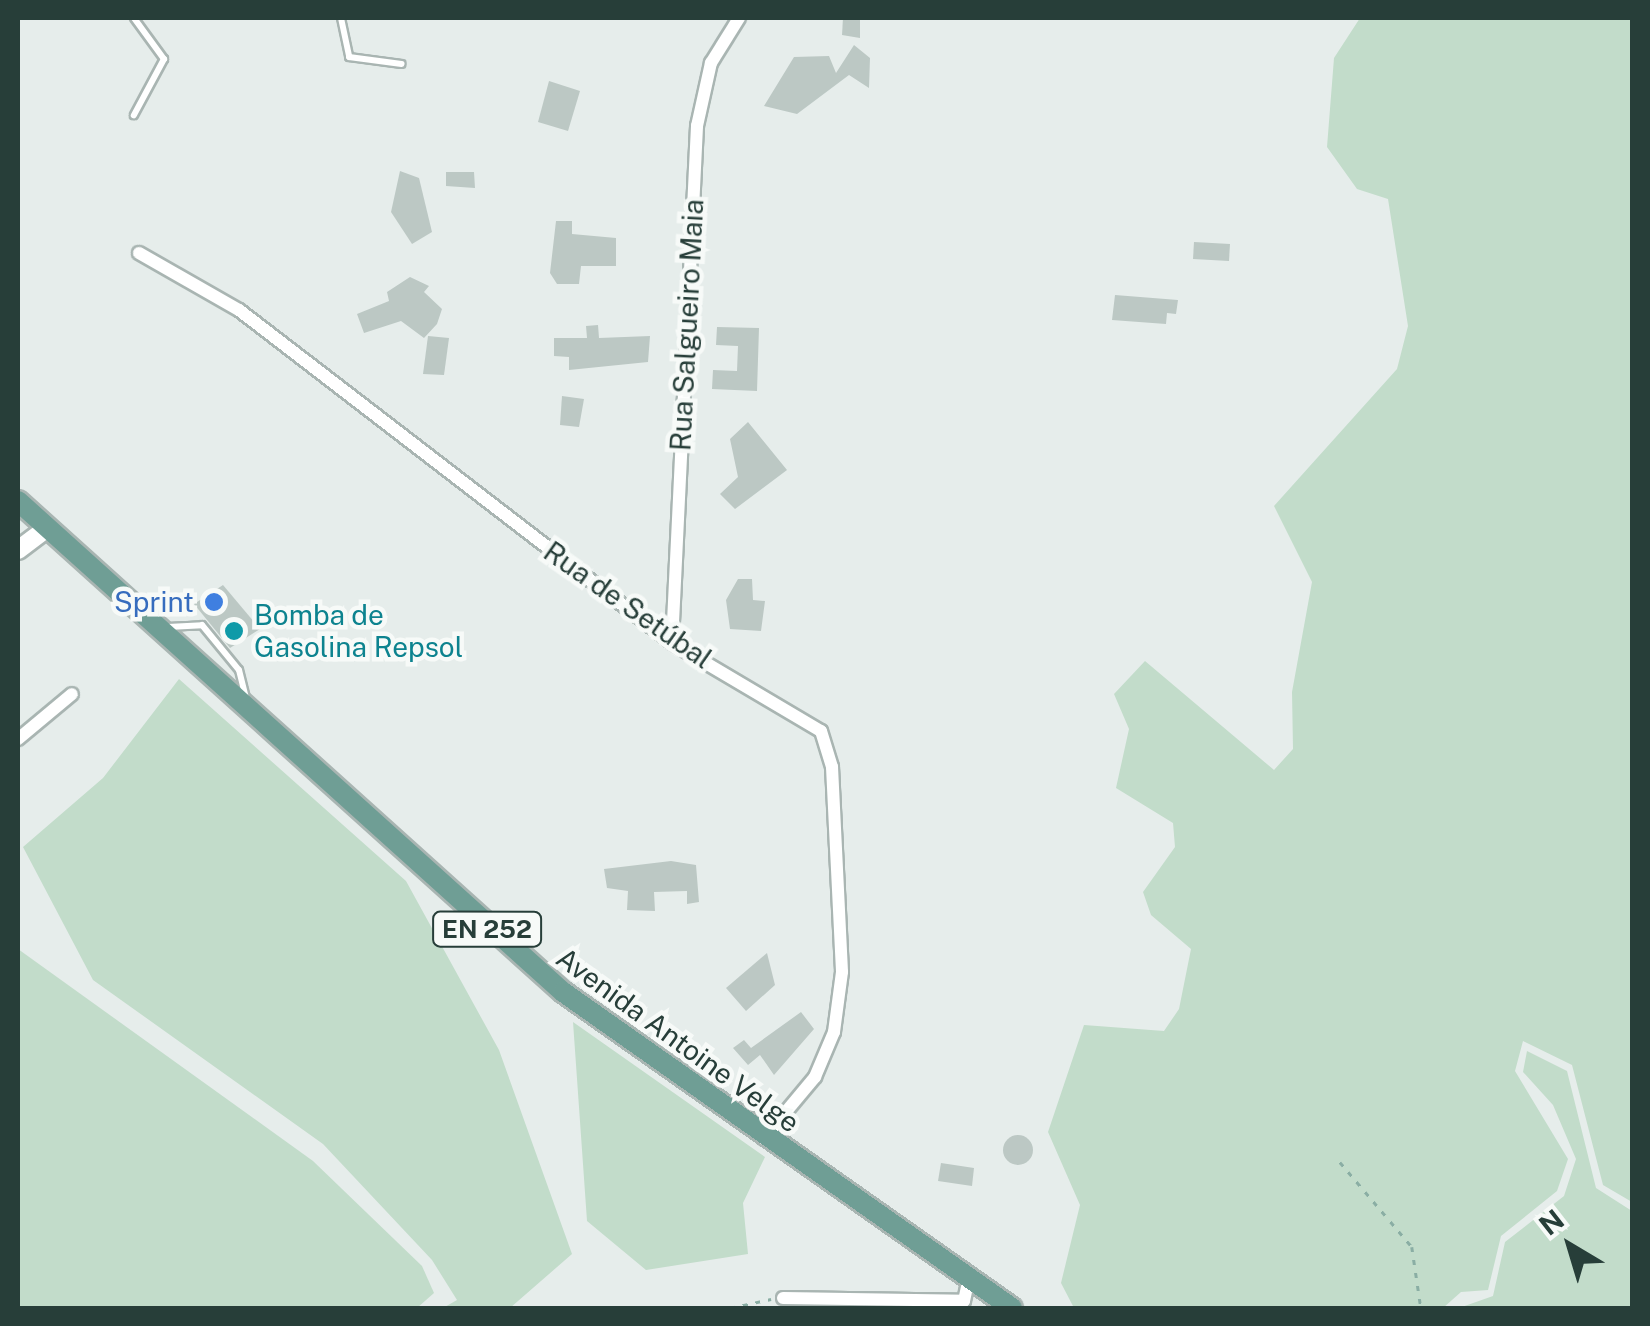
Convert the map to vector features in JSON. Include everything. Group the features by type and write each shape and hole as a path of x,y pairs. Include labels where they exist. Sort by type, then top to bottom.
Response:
{"main road":[{"name":"Avenida Antoine Velge","path":"20,509 48,528 563,992 764,1138 969,1278"},
{"name":"EN 252","path":"969,1278 1012,1308"}],"street":[{"name":"Rua Salgueiro Maia","path":"672,642 697,126 712,63 739,18"},
{"name":"Rua de Setúbal","path":"139,253 239,310 672,642 814,724 830,752 842,972 834,1032 815,1078 764,1138"},
{"path":"18,550 48,528"},
{"path":"18,739 72,694"},
{"path":"783,1298 964,1301 969,1278"}],"lane":[{"path":"134,18 164,59 134,114"},
{"path":"342,18 349,56 402,64"},
{"path":"158,628 202,625 239,670 248,710"}],"path":[{"path":"1340,1162 1412,1247 1420,1308"},
{"path":"730,1308 783,1298"}],"green space":[{"path":"1360,18 1632,18 1632,1202 1603,1185 1572,1065 1523,1041 1515,1071 1568,1159 1557,1191 1501,1236 1488,1290 1461,1292 1443,1308 1074,1308 1061,1283 1080,1205 1048,1132 1084,1025 1164,1031 1179,1009 1191,949 1151,915 1143,892 1175,847 1173,823 1116,788 1129,729 1114,694 1145,661 1274,770 1293,749 1292,692 1312,582 1274,506 1397,369 1408,326 1388,199 1357,189 1327,147 1334,58"},
{"path":"179,679 406,881 499,1050 572,1254 510,1308 443,1308 457,1300 432,1260 323,1144 93,980 23,847 103,778"},
{"path":"18,949 313,1161 422,1266 434,1293 417,1308 18,1308"},
{"path":"573,1022 765,1157 743,1203 748,1254 646,1270 587,1221"},
{"path":"1527,1051 1567,1071 1596,1188 1632,1211 1632,1308 1459,1308 1493,1296 1505,1242 1564,1196 1576,1159 1553,1105 1523,1072"}],"building":[{"path":"843,18 860,18 860,38 842,35"},
{"path":"854,45 870,58 869,88 849,75 797,114 764,106 794,57 829,56 836,73"},
{"path":"549,81 580,91 568,131 538,122"},
{"path":"400,171 419,178 432,232 412,244 391,212"},
{"path":"446,172 474,172 475,188 446,186"},
{"path":"556,221 572,221 572,234 616,238 616,266 581,266 579,284 557,284 550,273"},
{"path":"1194,242 1230,244 1229,261 1193,259"},
{"path":"410,277 429,286 424,292 442,309 437,324 424,338 401,321 364,333 357,314 389,301 387,292"},
{"path":"1115,295 1178,300 1176,314 1167,313 1166,324 1112,320"},
{"path":"598,325 599,338 650,336 648,362 569,370 569,357 554,356 554,338 587,338 586,326"},
{"path":"717,327 759,328 757,391 712,389 713,370 737,371 738,346 716,345"},
{"path":"428,336 449,338 444,375 423,374"},
{"path":"562,396 584,399 579,427 560,425"},
{"path":"748,422 787,470 735,509 720,494 738,477 730,439"},
{"path":"738,579 752,579 753,600 765,601 761,631 730,629 726,600"},
{"path":"223,585 260,629 230,648 194,604"},
{"path":"671,861 696,865 699,902 687,904 687,891 654,892 655,911 627,910 628,891 607,888 604,869"},
{"path":"767,953 775,985 746,1011 726,988"},
{"path":"801,1012 814,1029 774,1075 760,1055 748,1065 733,1048 744,1040 751,1048"},
{"path":"1018,1135 1029,1139 1033,1150 1029,1161 1018,1165 1007,1161 1003,1150 1007,1139"},
{"path":"941,1163 974,1168 972,1186 938,1181"}],"place":[{"name":"Sprint","path":"214,602"},
{"name":"Bomba de Gasolina Repsol","path":"234,631"}]}
